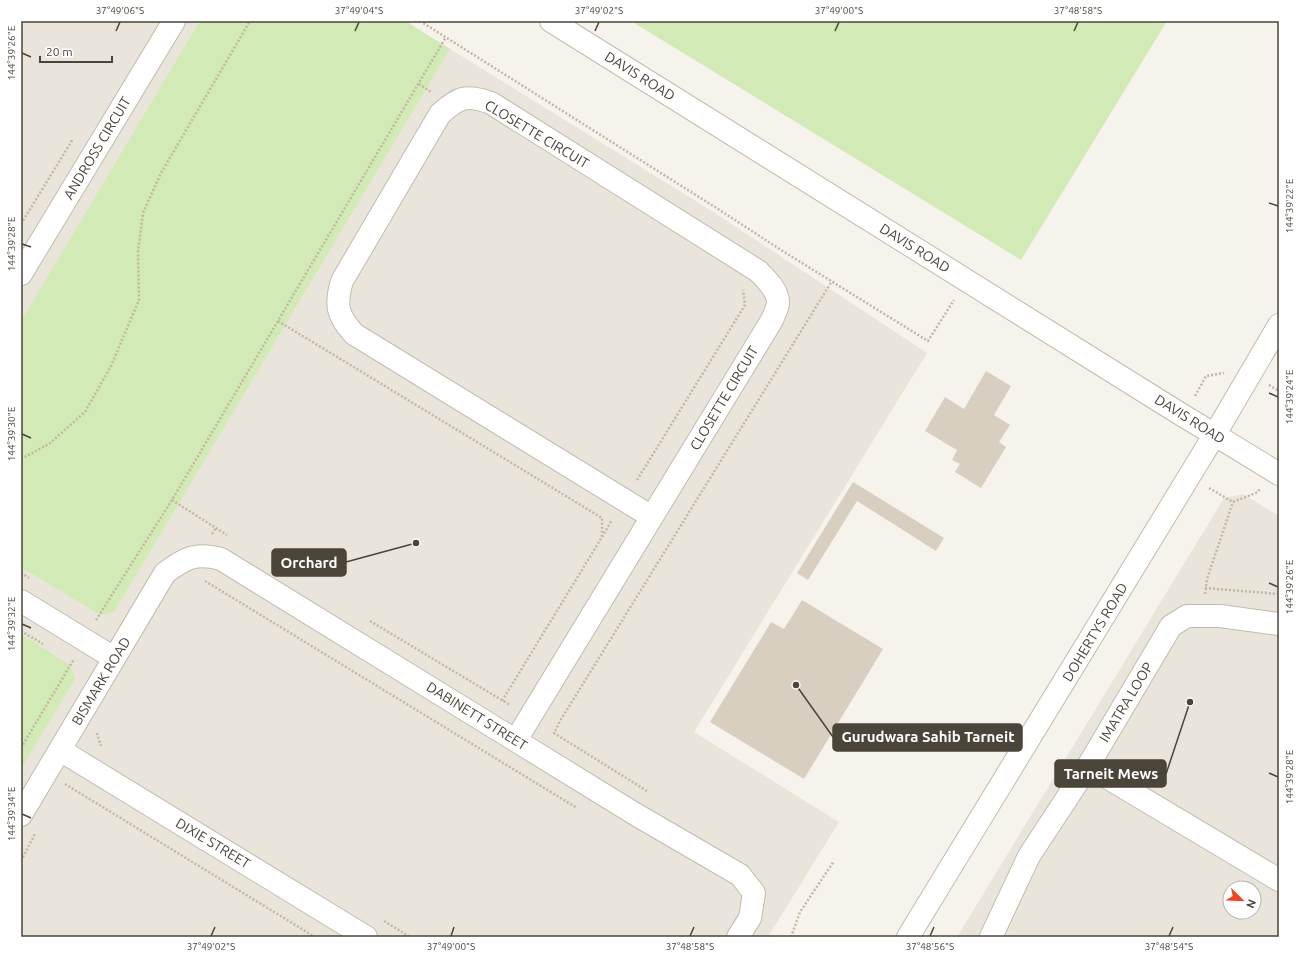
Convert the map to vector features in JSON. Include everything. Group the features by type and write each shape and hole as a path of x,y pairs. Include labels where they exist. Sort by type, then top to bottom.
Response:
{"street":[{"name":"ANDROSS CIRCUIT","path":"21,274 174,21"},
{"name":"DAVIS ROAD","path":"551,21 1279,474"},
{"name":"CLOSETTE CIRCUIT","path":"516,740 652,517 772,320 778,304 776,293 763,276 752,266 491,104 478,99 464,98 451,104 440,114 342,281 338,294 338,311 344,323 354,334 652,517"},
{"name":"DOHERTYS ROAD","path":"908,937 1215,435 1279,325"},
{"name":"DABINETT STREET","path":"194,557 207,555 221,559 635,814 740,875 754,894 750,918 738,937"},
{"name":"BISMARK ROAD","path":"21,815 165,573 178,563 194,557"},
{"path":"21,600 114,658"},
{"name":"IMATRA LOOP","path":"991,937 1029,856 1088,766 1171,626 1187,616 1220,616 1279,624"},
{"name":"DIXIE STREET","path":"60,750 366,937"},
{"path":"1088,766 1279,880"}],"path":[{"path":"21,460 49,444 84,412 111,366 139,300 138,252 143,213 161,173 250,21"},
{"path":"420,21 780,250 928,341 954,299 961,303"},
{"path":"21,748 96,620 172,500 446,37"},
{"path":"647,791 554,733 832,281"},
{"path":"502,701 745,305 742,288"},
{"path":"278,321 602,518 602,537"},
{"path":"1201,616 1207,579 1233,502"},
{"path":"194,557 216,528"},
{"path":"201,578 578,808"},
{"path":"1206,588 1279,594"},
{"path":"96,728 100,745 106,749"},
{"path":"63,782 315,937"},
{"path":"791,937 800,912 834,861"},
{"path":"383,920 410,937"}],"shaded area":[{"path":"21,21 405,21 715,213 927,353 694,732 839,822 768,937 21,937"},
{"path":"1243,494 1279,516 1279,937 957,937 1224,498"}],"green space":[{"path":"200,21 405,21 450,49 114,612 100,615 21,567 21,321"},
{"path":"631,21 1167,21 1021,260"},
{"path":"21,634 70,665 75,679 21,769"}],"building":[{"path":"986,371 1011,386 994,415 1010,425 999,442 1006,447 981,488 955,472 960,464 952,460 957,450 925,431 945,397 964,409"},
{"path":"853,482 944,538 936,551 857,501 808,580 797,573"},
{"path":"802,600 883,649 804,779 710,722 771,622 784,629"}],"place":[{"name":"Orchard","path":"416,543"},
{"name":"Gurudwara Sahib Tarneit","path":"796,685"},
{"name":"Tarneit Mews","path":"1190,702"}]}
